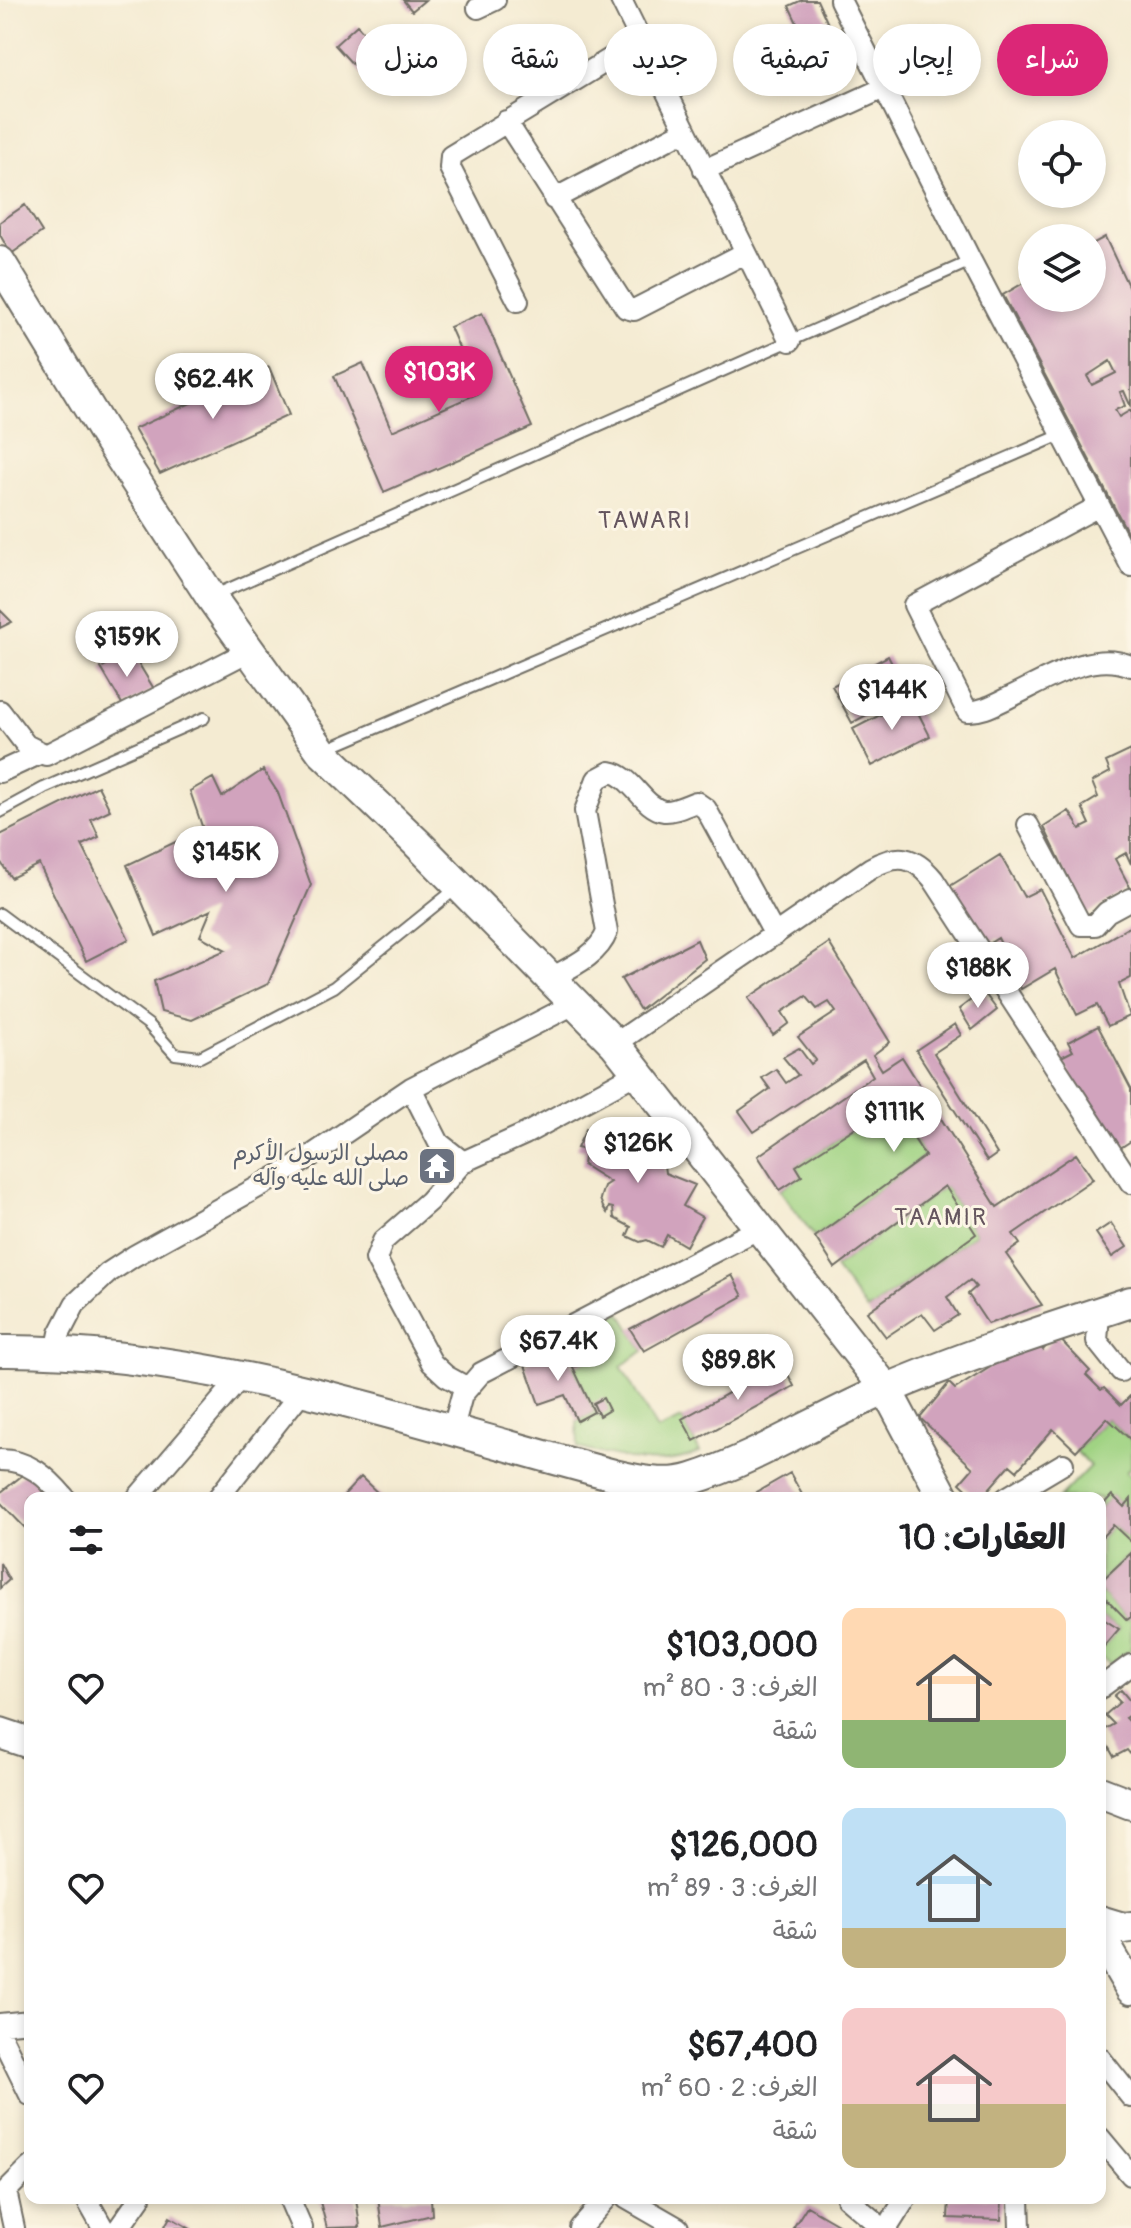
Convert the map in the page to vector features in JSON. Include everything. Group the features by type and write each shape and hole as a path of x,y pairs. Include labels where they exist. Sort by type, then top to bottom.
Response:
{"street":[{"path":"621,0 633,24"},
{"path":"840,0 873,66"},
{"path":"518,301 449,162 451,156 604,62"},
{"path":"704,170 873,93"},
{"path":"667,96 790,341"},
{"path":"888,96 1131,566"},
{"path":"506,121 626,308 634,310 745,253"},
{"path":"554,199 684,131"},
{"path":"0,262 103,431 211,597 322,752 460,885 615,1044 886,1389 941,1492"},
{"path":"1099,506 914,605 967,711 987,708 1089,662 1116,660 1131,666"},
{"path":"0,772 39,754 56,750 249,651"},
{"path":"0,711 26,745 39,754"},
{"path":"549,979 592,953 603,943 607,932 585,811 597,779 610,772 623,777 658,809 665,811 696,802 702,804 775,935"},
{"path":"1028,825 1081,925 1095,925 1107,912 1131,899"},
{"path":"615,1044 888,859 903,857 921,865 1131,1183"},
{"path":"56,1352 60,1333 75,1304 108,1273 296,1166 411,1088 574,1004"},
{"path":"466,1387 446,1376 432,1363 376,1259 383,1241 443,1187 463,1162 525,1134 637,1073"},
{"path":"411,1088 439,1143 463,1162"},
{"path":"452,1432 466,1387 510,1356 760,1228"},
{"path":"0,1351 56,1352 243,1375 643,1482 674,1482 691,1480 886,1389 1131,1302"},
{"path":"1099,1313 1097,1341 1121,1371"},
{"path":"142,1492 243,1375"},
{"path":"223,1492 302,1391"},
{"path":"0,1460 19,1460 35,1469 59,1492"},
{"path":"1016,1492 1063,1464"},
{"path":"1106,1684 1131,1665"},
{"path":"0,1733 24,1741"},
{"path":"1106,1923 1131,1927"},
{"path":"1106,1946 1131,1989"},
{"path":"0,2024 24,2022"},
{"path":"0,2034 24,2083"},
{"path":"1106,2066 1131,2097"},
{"path":"1106,2145 1131,2175"},
{"path":"14,2228 6,2191 24,2173"},
{"path":"89,2204 103,2228"},
{"path":"119,2228 136,2204"},
{"path":"292,2204 302,2228"},
{"path":"580,2228 602,2204"},
{"path":"636,2204 678,2228"},
{"path":"854,2204 884,2228 902,2204"},
{"path":"1019,2204 1020,2228"}],"lane":[{"path":"211,597 971,261"},
{"path":"322,752 1061,435"},
{"path":"0,812 44,788 204,718"},
{"path":"0,914 149,1025 175,1054 200,1057 334,987 460,885"}],"green space":[{"path":"892,1104 925,1156 815,1237 780,1190 801,1176 796,1166"},
{"path":"945,1186 976,1234 867,1311 835,1268"},
{"path":"620,1312 644,1351 621,1366 657,1430 682,1419 700,1452 685,1458 654,1461 578,1448 577,1421 594,1412 573,1367 589,1359 577,1335"},
{"path":"1107,1418 1131,1440 1131,1467 1126,1472 1131,1477 1130,1501 1124,1507 1112,1496 1106,1502 1106,1492 1065,1492 1090,1466 1076,1451"},
{"path":"1113,1525 1131,1542 1131,1553 1106,1576 1106,1533"},
{"path":"1106,1598 1127,1620 1131,1617 1131,1649 1111,1664 1106,1661 1106,1643 1119,1629 1106,1621"}],"building":[{"path":"403,0 425,0 412,11"},
{"path":"802,0 817,0 828,24 797,24 789,6"},
{"path":"356,26 356,68 335,45"},
{"path":"25,205 42,232 11,254 0,235 0,222"},
{"path":"1106,239 1131,292 1131,407 1124,391 1120,392 1125,406 1115,410 1119,417 1131,410 1131,539 1003,295 1018,286 1018,312 1106,312","holes":["1110,361 1116,373 1092,385 1087,376"]},
{"path":"482,313 532,427 384,492 334,376 363,363 392,431 479,393 450,327"},
{"path":"269,367 289,415 160,474 134,429"},
{"path":"0,610 12,622 0,628"},
{"path":"131,651 154,689 124,707 101,668"},
{"path":"888,656 907,693 852,723 832,686"},
{"path":"911,699 930,736 872,766 853,729"},
{"path":"1131,750 1131,864 1126,853 1115,859 1131,889 1086,915 1044,827 1069,811 1080,829 1090,824 1082,807 1098,797 1092,782 1110,772 1106,762"},
{"path":"263,770 278,793 311,885 268,984 192,1020 161,1012 154,981 226,950 200,936 211,910 156,936 127,865 203,829 190,791 213,778 222,797"},
{"path":"98,786 110,810 91,819 99,837 82,845 129,939 86,961 39,864 11,878 0,861 0,835"},
{"path":"1000,855 1024,897 1040,889 1075,958 1131,926 1131,978 1119,984 1130,1016 1108,1026 1097,1005 1077,1015 1055,969 1021,989 998,946 1001,944 998,938 985,946 950,886"},
{"path":"697,940 705,959 640,1010 621,979"},
{"path":"829,943 890,1042 873,1055 882,1070 902,1057 997,1207 1076,1154 1093,1179 1013,1234 1020,1244 1006,1254 1042,1305 988,1324 968,1294 976,1287 970,1280 947,1297 958,1315 935,1330 922,1313 886,1337 867,1312 976,1234 945,1186 835,1268 815,1237 925,1156 892,1104 796,1166 802,1176 780,1190 758,1156 873,1076 864,1060 754,1132 739,1111 770,1089 762,1078 776,1069 786,1083 798,1075 783,1057 799,1048 811,1064 816,1060 798,1037 836,1012 829,1002 817,1009 806,996 782,1012 789,1023 773,1035 748,998"},
{"path":"983,991 997,1010 972,1030 959,1009"},
{"path":"955,1024 961,1035 934,1053 997,1154 987,1161 916,1050"},
{"path":"1098,1026 1131,1089 1131,1141 1117,1150 1061,1057 1073,1051 1068,1042"},
{"path":"613,1118 638,1128 645,1151 656,1156 654,1160 664,1165 665,1173 695,1185 683,1206 702,1217 686,1246 667,1235 661,1247 627,1236 631,1227 614,1218 613,1208 609,1207 607,1213 603,1207 600,1199 604,1186 610,1182 583,1165 585,1150 577,1148 586,1129 593,1132 597,1122"},
{"path":"1111,1223 1127,1247 1112,1257 1096,1233"},
{"path":"732,1275 743,1296 644,1351 630,1329"},
{"path":"577,1335 589,1359 576,1366 565,1343"},
{"path":"1056,1335 1090,1371 1086,1375 1101,1390 1104,1388 1121,1405 1131,1395 1131,1440 1107,1418 1076,1451 1053,1429 1017,1471 1010,1465 986,1492 970,1492 960,1483 973,1468 920,1418 949,1383 955,1389 1026,1345 1038,1344 1043,1350"},
{"path":"546,1351 550,1362 567,1354 594,1412 577,1421 565,1395 539,1404 525,1365"},
{"path":"782,1363 794,1386 694,1441 682,1419"},
{"path":"603,1398 609,1410 599,1416 593,1403"},
{"path":"28,1471 44,1492 24,1492 24,1527 0,1502 0,1493"},
{"path":"790,1473 801,1492 757,1492"},
{"path":"361,1477 377,1492 347,1492"},
{"path":"1112,1495 1124,1507 1131,1499 1131,1542 1113,1525 1106,1533 1106,1502"},
{"path":"1131,1553 1131,1617 1127,1620 1106,1598 1106,1576"},
{"path":"0,1563 9,1580 0,1588"},
{"path":"1106,1621 1119,1629 1106,1644"},
{"path":"1121,1690 1131,1702 1131,1714 1125,1718 1131,1724 1131,1755 1127,1750 1114,1757 1106,1743 1106,1729 1114,1724 1106,1714 1120,1702 1114,1696"},
{"path":"321,2204 357,2204 360,2227 327,2228"},
{"path":"379,2204 431,2204 432,2215 382,2227"},
{"path":"949,2204 1002,2204 1001,2220 948,2218"},
{"path":"807,2206 845,2228 793,2228"},
{"path":"170,2217 189,2228 164,2228"}],"place":[{"name":"مصلى الرسول الأكرم صلى الله عليه وآله","path":"437,1166"}],"district":[{"name":"TAWARI","path":"645,520"},
{"name":"TAAMIR","path":"941,1217"}]}
